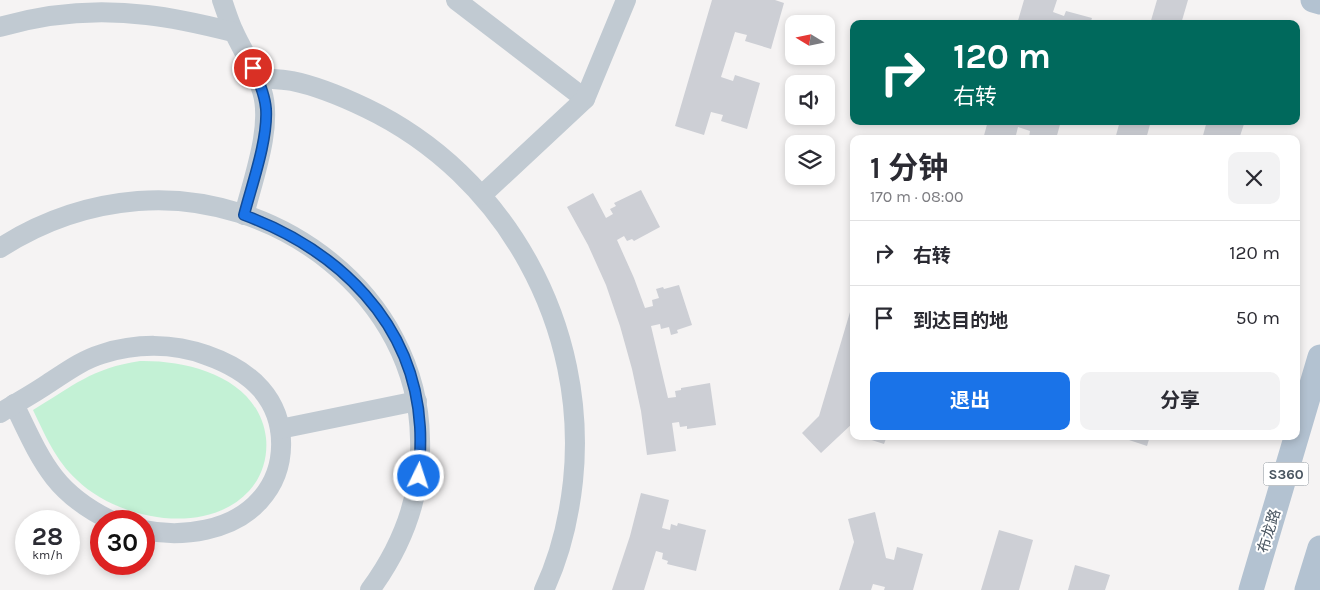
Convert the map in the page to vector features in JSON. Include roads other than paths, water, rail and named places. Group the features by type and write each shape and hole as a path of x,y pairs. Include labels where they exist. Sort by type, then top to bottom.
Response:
{"main road":[{"path":"1314,0 1320,3"},
{"name":"布龙路","path":"1300,425 1320,357"},
{"name":"布龙路","path":"1251,590 1295,440"},
{"path":"1307,590 1320,548"}],"street":[{"path":"222,0 233,32 258,78 266,108 265,127 244,215"},
{"path":"456,0 585,99"},
{"path":"482,194 585,99 626,0"},
{"path":"0,27 46,17 114,12 164,17 233,32"},
{"path":"258,78 293,82 323,90 382,115 409,132 435,151 482,194 520,246 549,303 560,334 573,396 575,460 572,492 558,555 544,590"},
{"path":"0,248 34,228 85,209 112,204 166,200 193,203 244,215 272,225 326,258 360,288 377,310 402,353 417,401 421,451 419,476 407,525 385,570 370,590"},
{"path":"91,510 66,491 53,477 7,409 82,362 119,349 158,346 197,352 215,358 250,378 269,401 276,414 282,444 276,474 270,488 261,500 237,519 206,530 168,533 155,531"},
{"path":"280,429 417,401"}]}
